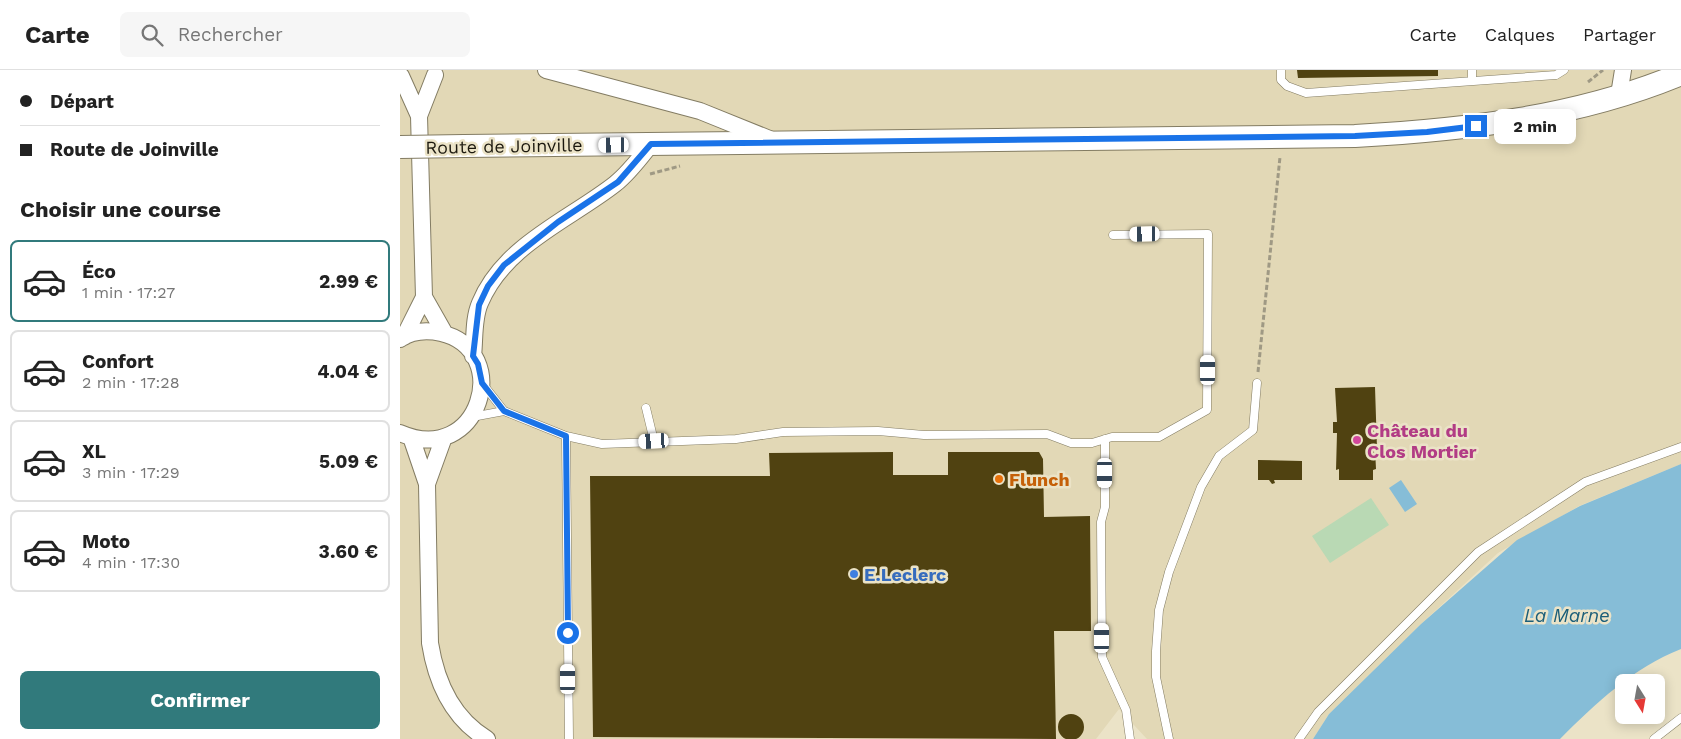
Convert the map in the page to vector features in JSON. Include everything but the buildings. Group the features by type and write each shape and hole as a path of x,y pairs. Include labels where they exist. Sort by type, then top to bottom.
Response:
{"main road":[{"name":"Route de Joinville","path":"400,147 1355,136 1436,131 1565,110 1619,95 1680,72"}],"street":[{"path":"546,70 700,111 779,143"},
{"path":"1619,95 1624,70"},
{"path":"400,75 412,80 424,80 437,72"},
{"path":"419,116 437,72"},
{"path":"400,75 419,116 424,297 445,334"},
{"path":"473,356 479,305 488,286 504,265 551,227 618,182 651,144"},
{"path":"402,338 424,297"},
{"path":"402,338 424,331 445,334 456,339 473,356 478,364 482,383 481,395 472,417 459,429 444,437 433,440 405,435"},
{"path":"405,435 427,484"},
{"path":"444,437 427,484 430,643 438,680 456,711 466,724 487,739"}],"lane":[{"path":"1280,70 1281,80 1287,86 1306,93 1556,75 1564,70"},
{"path":"1472,70 1472,81"},
{"path":"482,383 504,411 566,436 602,444 736,439 783,432 878,431 924,435 1047,434 1071,443 1092,443 1112,437 1159,437 1208,410 1208,234 1114,235"},
{"path":"1168,739 1156,677 1156,651 1162,601 1169,572 1201,487 1219,456 1253,430 1257,382"},
{"path":"646,408 654,441"},
{"path":"472,417 504,411"},
{"path":"566,436 569,739"},
{"path":"1105,439 1106,507 1101,522 1102,657 1126,710 1130,739"},
{"path":"1299,739 1318,712 1478,552 1585,482 1681,447"},
{"path":"1654,739 1681,718"}],"path":[{"path":"1583,87 1603,70"},
{"path":"1257,382 1282,137"},
{"path":"618,182 686,164"}],"shaded area":[{"path":"400,70 1681,70 1681,464 1579,506 1498,553 1421,624 1329,714 1313,739 1147,739 1119,709 1096,739 400,739"}],"green space":[{"path":"1371,498 1389,525 1330,563 1312,536"}],"water":[{"name":"La Marne","path":"1681,464 1681,649 1634,674 1615,674 1615,689 1587,712 1560,739 1313,739 1329,714 1421,624 1517,540 1580,506"},
{"path":"1401,480 1417,504 1405,512 1389,488"}],"place":[{"name":"Château du Clos Mortier","path":"1357,440"},
{"name":"Flunch","path":"999,479"},
{"name":"E.Leclerc","path":"854,574"}],"route":[{"path":"568,633 566,436 504,411 482,383 478,364 473,356 475,322 479,305 488,286 504,265 558,222 618,182 651,144 1355,136 1427,132 1476,126"}]}
